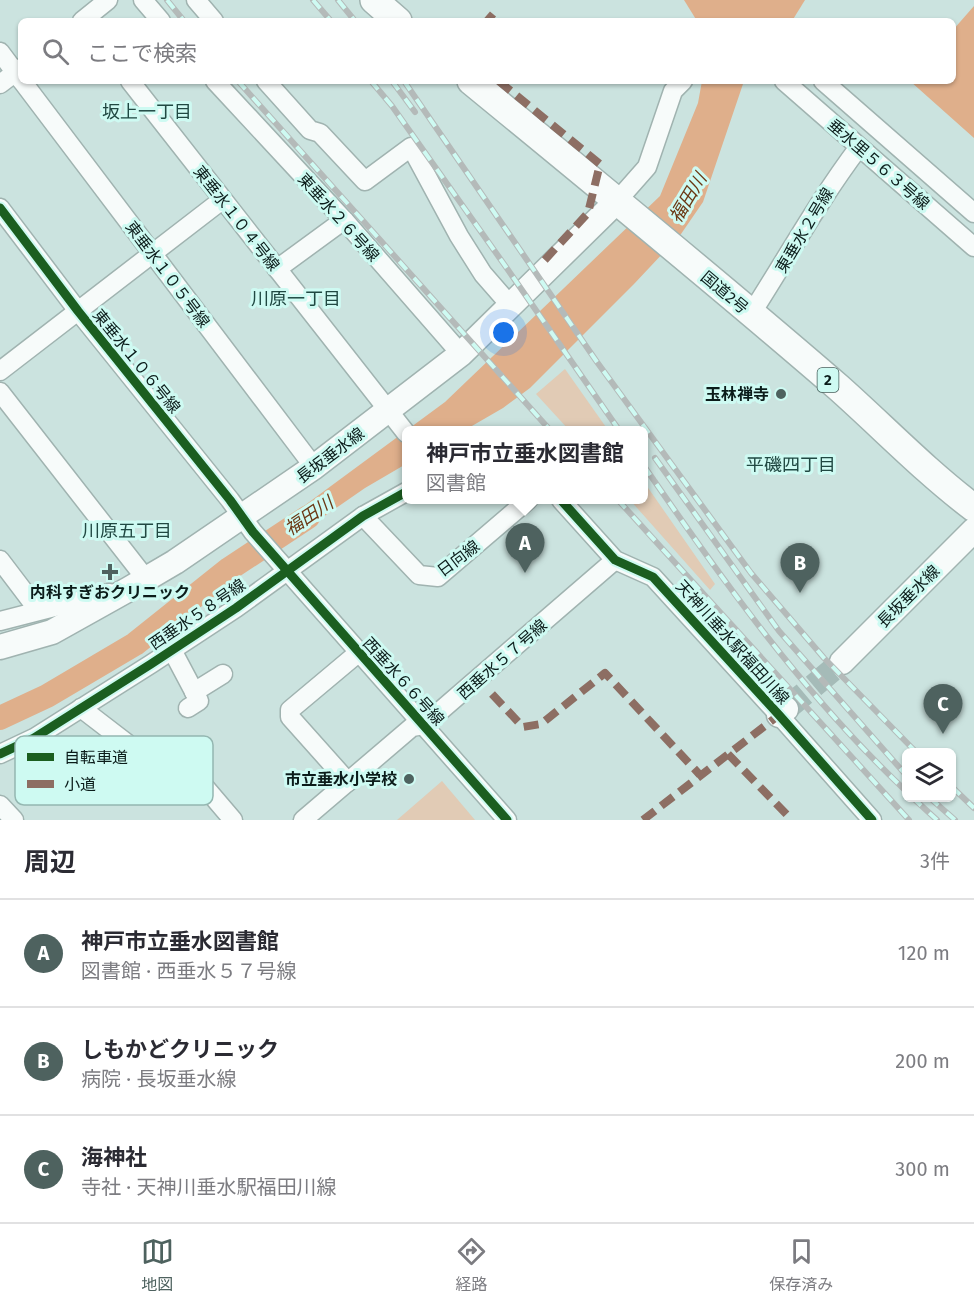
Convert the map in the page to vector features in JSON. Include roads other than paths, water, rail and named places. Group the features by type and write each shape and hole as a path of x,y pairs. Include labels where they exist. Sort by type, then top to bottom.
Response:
{"highway":[{"path":"374,0 395,18"},
{"name":"国道2号","path":"475,84 625,207 838,388 942,484 974,508"}],"main road":[{"name":"長坂垂水線","path":"0,647 52,632 248,525 314,467 397,423 461,354 511,306 625,207"},
{"name":"長坂垂水線","path":"842,663 974,530"}],"street":[{"path":"87,18 108,0"},
{"path":"143,0 158,18"},
{"path":"196,0 211,18"},
{"name":"東垂水１０５号線","path":"0,52 18,73"},
{"path":"0,84 18,76"},
{"name":"東垂水１０５号線","path":"27,84 314,467"},
{"name":"東垂水１０４号線","path":"132,84 397,423"},
{"name":"東垂水２６号線","path":"218,84 344,220 461,354"},
{"path":"269,84 310,130 320,133 365,182 411,147 459,236 483,274 511,306"},
{"path":"625,207 647,167 673,91 680,84"},
{"name":"垂水里５６３号線","path":"787,84 974,247"},
{"path":"827,84 974,213"},
{"name":"東垂水２号線","path":"751,314 802,235 832,183 859,147"},
{"path":"0,371 222,200"},
{"name":"東垂水１０６号線","path":"0,208 78,311 282,567"},
{"path":"277,269 344,220"},
{"path":"0,392 138,584 0,621"},
{"name":"西垂水５８号線","path":"37,736 236,608 282,567 402,494"},
{"name":"日向線","path":"363,516 419,575 438,577 523,504"},
{"name":"天神川垂水駅福田川線","path":"565,504 615,560 653,577 783,712 872,820"},
{"path":"0,560 38,610"},
{"name":"西垂水５７号線","path":"303,820 412,727 424,725 615,560"},
{"name":"西垂水６６号線","path":"282,567 507,820"},
{"path":"172,650 191,700 223,674"},
{"path":"348,782 290,717 290,710 358,653"},
{"path":"81,708 117,736"},
{"name":"西垂水５８号線","path":"0,754 15,747"},
{"path":"213,797 233,820"},
{"path":"0,805 14,820"}],"water":[{"path":"684,0 805,0 794,18 695,18"},
{"path":"974,6 974,138 913,84 956,84 956,27"},
{"path":"701,84 743,84 703,202 681,234 530,388 503,408 472,426 412,426 445,402 660,196 698,103"},
{"path":"402,434 402,466 365,488 287,542 274,528"}],"waterway":[{"name":"福田川","path":"0,718 47,696 135,644 229,569 308,517"}],"tunnel":[{"path":"786,709 842,662"}],"railway":[{"path":"167,0 182,18"},
{"path":"313,0 328,18"},
{"path":"338,0 353,18"},
{"path":"241,84 546,426"},
{"path":"374,84 392,106 616,426"},
{"path":"394,84 415,112"},
{"path":"406,84 597,362 644,426"},
{"path":"648,432 751,573 824,658 912,748"},
{"path":"655,458 779,631 902,770"},
{"path":"648,472 766,636 833,716 902,787"},
{"path":"622,504 909,820"},
{"path":"956,791 974,808"},
{"path":"917,802 937,820"},
{"path":"935,802 955,820"}],"place":[{"name":"玉林禅寺","path":"781,394"},
{"name":"内科すぎおクリニック","path":"110,572"},
{"name":"神戸市立垂水図書館","path":"525,573"},
{"name":"しもかどクリニック","path":"800,593"},
{"name":"海神社","path":"943,734"},
{"name":"市立垂水小学校","path":"409,779"}],"district":[{"name":"坂上一丁目","path":"147,112"},
{"name":"川原一丁目","path":"296,299"},
{"name":"平磯四丁目","path":"791,465"},
{"name":"川原五丁目","path":"127,531"}]}
